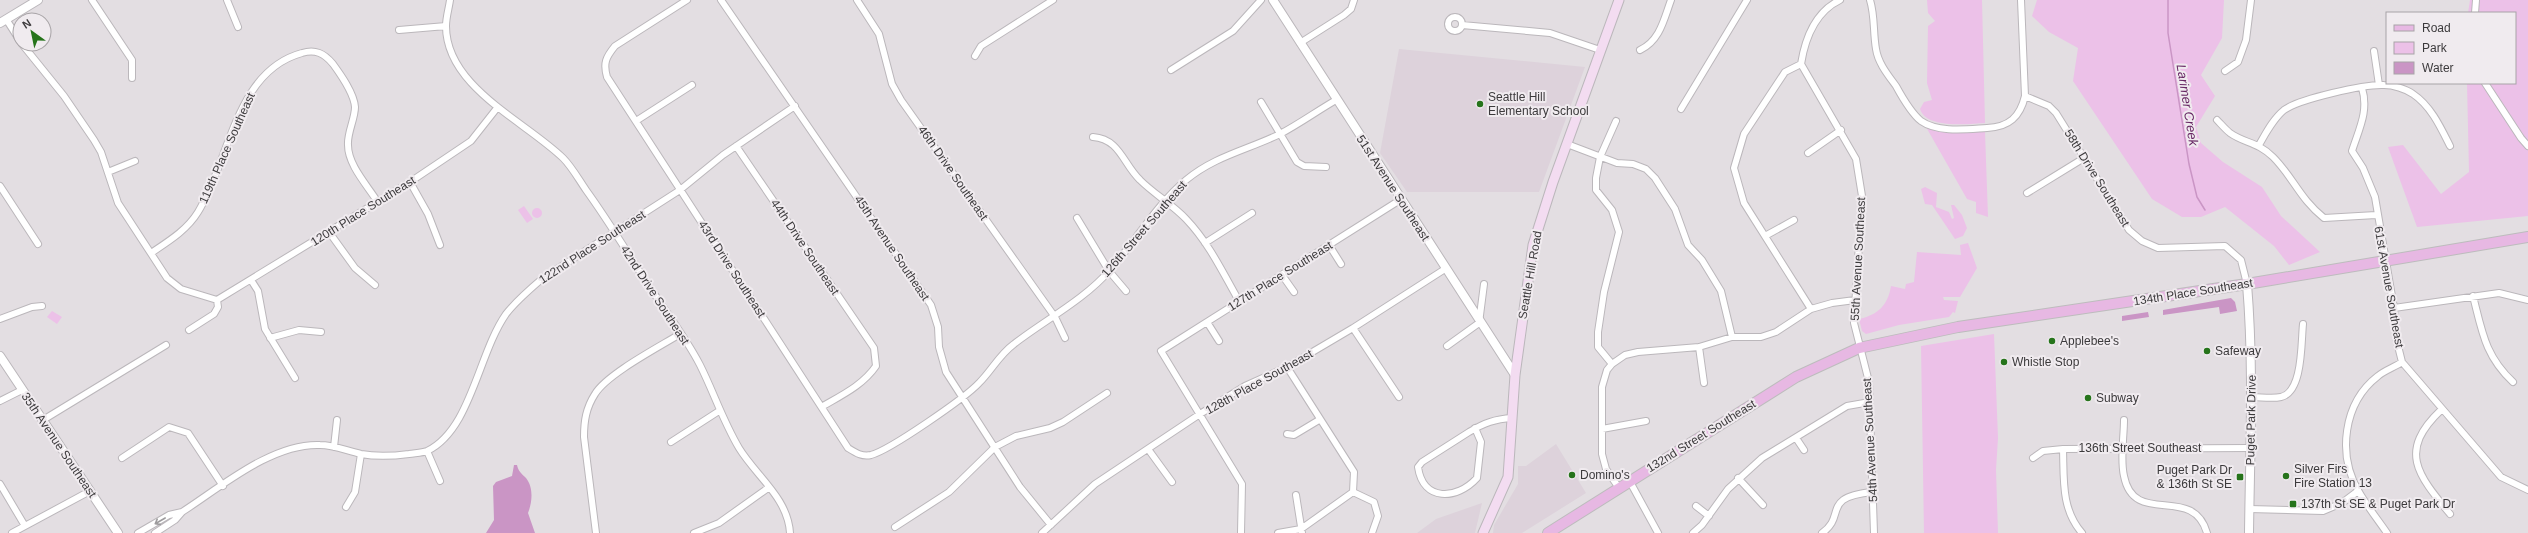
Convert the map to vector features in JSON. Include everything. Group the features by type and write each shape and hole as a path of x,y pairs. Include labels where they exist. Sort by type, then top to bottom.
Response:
{"main road":[{"name":"Seattle Hill Road","path":"1483,533 1508,477 1515,375 1533,245 1567,144 1619,0"},
{"name":"134th Place Southeast","path":"1859,348 1958,327 2247,284 2528,237"},
{"name":"132nd Street Southeast","path":"1548,533 1619,488 1629,480 1796,377 1859,348"}],"street":[{"path":"12,32 3,21 38,0"},
{"path":"92,0 132,60 132,78"},
{"path":"227,0 238,27"},
{"name":"42nd Drive Southeast","path":"450,0 446,26 449,45 458,65 477,90 497,108 526,126 564,160 614,231 700,365 711,388 719,411 739,449 768,488 778,497 785,510 790,533"},
{"name":"43rd Drive Southeast","path":"687,0 615,46 606,56 604,67 607,77 823,406 848,448 864,456 872,455"},
{"name":"45th Avenue Southeast","path":"721,0 931,305 938,327 941,359 946,372 1020,487 1051,525"},
{"name":"46th Drive Southeast","path":"857,0 879,34 892,84 901,100 1055,316 1065,338"},
{"path":"975,56 981,46 1053,0"},
{"path":"1171,70 1233,31 1261,0"},
{"name":"51st Avenue Southeast","path":"1272,0 1479,323 1515,375"},
{"path":"1300,43 1344,15 1351,9 1354,0"},
{"path":"1640,50 1649,46 1658,34 1671,0"},
{"path":"1811,309 1744,203 1734,168 1744,134 1785,72 1801,64 1804,44 1813,24 1822,13 1840,0"},
{"path":"1869,1 1876,50 1881,64 1921,121 1939,128 1969,129 2006,125 2016,118 2023,107 2025,96 2022,0"},
{"path":"2225,72 2238,62 2246,40 2251,0"},
{"path":"2476,0 2476,12"},
{"path":"1680,109 1746,2"},
{"path":"1462,25 1550,33 1600,50"},
{"path":"398,30 446,26"},
{"name":"119th Place Southeast","path":"151,253 190,224 199,210 220,165 242,106 254,86 269,71 296,54 308,51 322,53 332,63 352,94 355,107 348,146 351,160 377,201"},
{"path":"2374,51 2379,85"},
{"path":"28,52 79,117 101,152 118,203 167,278 181,289 217,300 218,307 214,314 188,330"},
{"name":"55th Avenue Southeast","path":"1801,64 1841,130 1856,159 1862,196 1854,323 1859,348"},
{"path":"2486,84 2520,138 2528,146"},
{"path":"636,121 692,85"},
{"path":"2259,145 2272,123 2283,111 2293,104 2379,85 2394,86 2420,99 2440,126 2450,146"},
{"name":"61st Avenue Southeast","path":"2362,88 2366,99 2365,113 2352,151 2370,182 2375,197 2376,214 2394,308 2396,338 2402,362 2501,477 2528,490"},
{"name":"58th Drive Southeast","path":"2025,96 2049,106 2056,113 2129,230 2142,241 2158,248 2225,246 2241,260 2247,284"},
{"name":"126th Street Southeast","path":"872,455 963,398 980,382 997,359 1013,344 1055,316 1109,272 1165,201 1186,180 1216,160 1281,133 1336,100"},
{"path":"1261,102 1281,133 1297,162 1304,166 1326,167"},
{"name":"122nd Place Southeast","path":"155,533 175,520 182,512 265,459 290,449 318,445 334,447 361,454 393,456 427,451 442,440 455,426 466,408 483,357 506,314 543,278 680,190 736,146 795,106"},
{"name":"120th Place Southeast","path":"217,300 410,182 471,141 497,108"},
{"path":"1612,364 1598,347 1598,332 1604,292 1619,232 1612,210 1596,190 1596,178 1600,158 1616,120"},
{"path":"2216,120 2230,133 2259,145 2287,173 2295,189 2310,207 2324,218 2376,214"},
{"path":"1808,153 1841,130"},
{"path":"1093,137 1106,139 1120,151 1139,179 1186,219 1205,243 1240,301"},
{"path":"1567,144 1600,158 1646,169 1662,187 1676,209 1688,245 1702,260 1721,291 1732,337"},
{"name":"44th Drive Southeast","path":"736,146 874,348 876,366 871,374 863,381 823,406"},
{"path":"2028,193 2084,158"},
{"path":"108,172 135,161"},
{"path":"410,182 428,214 440,245"},
{"path":"0,186 38,244"},
{"name":"127th Place Southeast","path":"1200,414 1161,351 1400,200"},
{"path":"1205,243 1252,213"},
{"path":"1077,218 1109,272 1126,291"},
{"path":"1765,236 1794,220"},
{"path":"329,232 355,268 375,285"},
{"path":"1329,245 1341,264"},
{"name":"128th Place Southeast","path":"1042,533 1095,484 1148,448 1245,386 1287,367 1353,328 1445,269"},
{"path":"1282,275 1294,292"},
{"path":"251,280 258,291 262,319 270,338 295,378"},
{"path":"1447,346 1479,323 1484,284"},
{"name":"Puget Park Drive","path":"2247,284 2252,345 2249,533"},
{"path":"2394,308 2499,293 2528,300"},
{"path":"2474,296 2488,352 2501,371 2512,382"},
{"path":"1619,488 1606,469 1602,454 1602,387 1607,370 1612,364 1625,355 1631,353 1699,347 1732,337 1761,337 1776,332 1811,309 1832,303 1855,300"},
{"path":"0,318 32,307 42,306"},
{"path":"1206,322 1219,341"},
{"path":"2252,397 2281,397 2290,392 2297,381 2303,324"},
{"path":"1353,328 1398,397"},
{"path":"270,338 298,330 321,332"},
{"path":"596,533 584,437 584,423 587,408 596,392 611,378 680,334"},
{"path":"43,420 166,345"},
{"path":"1699,347 1704,383"},
{"name":"54th Avenue Southeast","path":"1859,348 1869,382 1874,533"},
{"name":"35th Avenue Southeast","path":"0,356 118,533"},
{"path":"2387,533 2358,491 2347,462 2346,440 2348,421 2356,402 2378,376 2402,362"},
{"path":"1278,533 1302,531 1353,492 1354,472 1319,420 1287,367"},
{"path":"0,401 22,390"},
{"path":"895,527 949,492 995,447 1016,436 1050,428 1063,422 1107,393"},
{"path":"1693,533 1709,516 1738,478 1762,458 1847,406 1870,402"},
{"path":"2442,410 2423,429 2416,443 2416,456 2424,482 2450,514"},
{"path":"671,442 719,411"},
{"path":"1200,414 1242,484 1241,533"},
{"path":"1476,428 1481,442 1479,473 1474,481 1457,491 1440,496 1422,480 1418,467 1422,462 1476,428 1488,421 1512,418"},
{"path":"334,447 337,420"},
{"path":"1287,434 1294,434 1319,420"},
{"path":"2124,420 2124,476 2132,494 2150,505 2186,508 2200,518 2206,530"},
{"path":"1602,430 1646,421"},
{"path":"122,458 169,427 188,432 223,486"},
{"path":"1796,438 1804,450"},
{"name":"136th Street Southeast","path":"2033,458 2043,451 2063,449 2124,447 2250,448"},
{"path":"1148,448 1172,482"},
{"path":"2063,449 2065,498 2070,516 2082,533"},
{"path":"427,451 440,481"},
{"path":"346,507 355,492 361,454"},
{"path":"1738,478 1763,505"},
{"path":"1629,480 1658,533"},
{"path":"0,484 25,526"},
{"path":"694,533 719,523 768,488"},
{"path":"12,533 90,491"},
{"path":"2249,508 2323,511 2342,503 2358,491"},
{"path":"1353,492 1374,502 1378,516 1372,533"},
{"path":"1822,533 1829,528 1834,510 1844,498 1850,495 1873,492"},
{"path":"1296,495 1302,531"},
{"path":"1696,506 1709,516"},
{"name":"122nd Place Southeast","path":"138,533 169,515 182,512"}],"shaded area":[{"name":"Seattle Hill Elementary School","path":"1399,49 1585,67 1539,192 1407,192 1380,153"},
{"path":"1556,444 1586,493 1522,533 1493,533 1494,525 1518,484 1518,466 1526,466"},
{"path":"1482,503 1475,533 1417,533 1436,519"}],"green space":[{"path":"1927,0 1982,0 1985,123 1949,124 1939,122 1930,120 1920,109 1924,102 1932,100 1927,83 1928,26 1935,21 1928,13"},
{"path":"2037,0 2224,0 2222,38 2201,75 2215,96 2196,127 2201,143 2223,162 2262,187 2281,216 2320,252 2289,265 2274,246 2225,207 2201,217 2182,217 2152,199 2073,81 2078,48 2049,32 2032,16"},
{"path":"2470,0 2528,0 2528,216 2417,227 2388,147 2403,145 2441,194 2469,172 2467,84 2516,84 2516,12 2468,12"},
{"path":"1926,127 1951,132 1985,132 1988,217 1976,213 1976,202 1967,199"},
{"path":"1925,187 1937,193 1936,207 1949,212 1952,219 1954,218 1951,205 1954,205 1962,215 1967,228 1963,236 1955,239 1932,205 1925,204 1921,189"},
{"path":"524,206 533,219 527,223 518,210"},
{"path":"537,208 542,213 537,218 532,213"},
{"path":"1968,243 1977,268 1960,297 1943,297 1944,300 1958,301 1955,313 1953,312 1949,317 1899,325 1866,334 1862,331 1859,319 1872,315 1885,304 1890,293 1891,286 1905,289 1906,284 1914,282 1917,252 1961,255 1960,245"},
{"path":"52,311 62,317 57,324 47,317"},
{"path":"1994,334 1998,438 1996,470 1998,533 1924,533 1921,346"}],"water":[{"path":"2231,298 2235,302 2237,311 2220,314 2219,307 2163,315 2163,310"},
{"path":"2148,312 2149,317 2122,321 2122,316"},
{"path":"514,465 517,465 519,471 529,482 531,500 528,513 535,533 486,533 494,520 493,486 496,482 512,476"}],"waterway":[{"name":"Larimer Creek","path":"2168,0 2168,33 2189,164 2197,197 2205,210"}],"place":[{"name":"Seattle Hill Elementary School","path":"1480,104"},
{"name":"Applebee's","path":"2052,341"},
{"name":"Safeway","path":"2207,351"},
{"name":"Whistle Stop","path":"2004,362"},
{"name":"Subway","path":"2088,398"},
{"name":"Domino's","path":"1572,475"},
{"name":"Silver Firs Fire Station 13","path":"2286,476"},
{"name":"Puget Park Dr & 136th St SE","path":"2240,477"},
{"name":"137th St SE & Puget Park Dr","path":"2293,504"}]}
